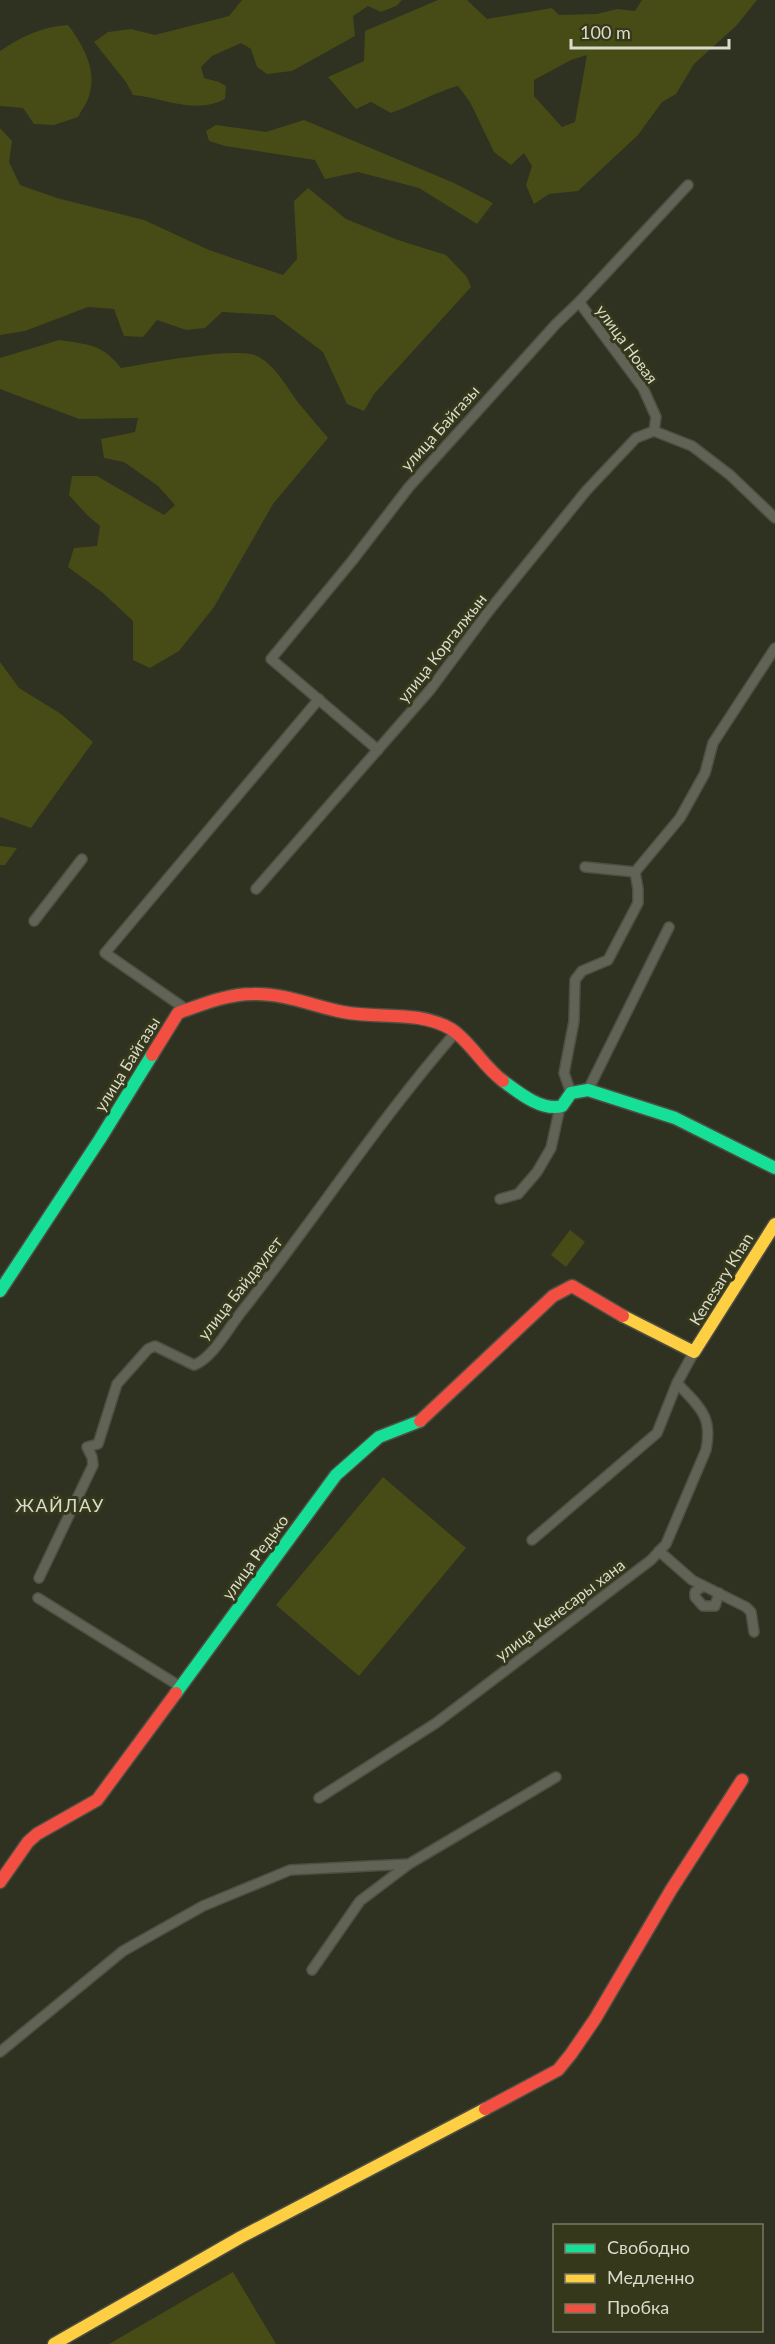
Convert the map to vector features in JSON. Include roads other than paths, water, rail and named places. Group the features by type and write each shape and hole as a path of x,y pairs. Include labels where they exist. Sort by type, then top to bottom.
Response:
{"street":[{"name":"улица Байгазы","path":"378,750 272,659 409,487 556,324 579,303 688,185"},
{"name":"улица Новая","path":"579,303 643,388 656,417 654,431"},
{"path":"654,431 692,446 730,475 775,518"},
{"name":"улица Коргалжын","path":"256,889 430,690 488,612 586,491 636,438 654,431"},
{"path":"571,1093 564,1073 574,1021 575,980 582,971 608,960 638,903 635,872 680,818 705,773 713,743 775,648"},
{"name":"улица Байгазы","path":"187,1010 105,953 319,699"},
{"path":"34,921 82,859"},
{"path":"585,867 635,872"},
{"path":"588,1090 669,927"},
{"path":"187,1010 243,994 261,994 308,1002 342,1013 401,1016 440,1023 456,1032 488,1069 511,1087 541,1105 555,1109 560,1107"},
{"name":"улица Байгазы","path":"0,1291 100,1139 178,1013 187,1010"},
{"name":"улица Байдаулет","path":"39,1578 93,1465 87,1447 98,1444 117,1384 148,1349 155,1346 194,1365 206,1359 416,1078 456,1032"},
{"path":"500,1199 518,1194 537,1172 550,1148 560,1107 571,1093 588,1090 675,1119 775,1168"},
{"name":"Kenesary Khan","path":"694,1352 775,1224"},
{"name":"улица Редько","path":"0,1882 37,1834 98,1800 336,1475 379,1437 419,1422 553,1296 573,1286 621,1315 694,1352"},
{"path":"532,1540 657,1432 677,1383 694,1352"},
{"name":"улица Кенесары хана","path":"319,1798 436,1722 651,1560 666,1544 702,1460 710,1434 704,1412 677,1383"},
{"path":"659,1551 692,1580 746,1607 751,1612 754,1632"},
{"path":"703,1586 696,1592 695,1597 703,1606 715,1606 719,1593"},
{"path":"38,1598 181,1687"},
{"path":"312,1970 360,1901 409,1864 556,1777"},
{"path":"54,2344 241,2237 558,2070 571,2055 605,2003 649,1926 742,1780"},
{"path":"0,2052 123,1951 203,1906 290,1870 409,1864"}],"district":[{"name":"ЖАЙЛАУ","path":"60,1506"}]}
